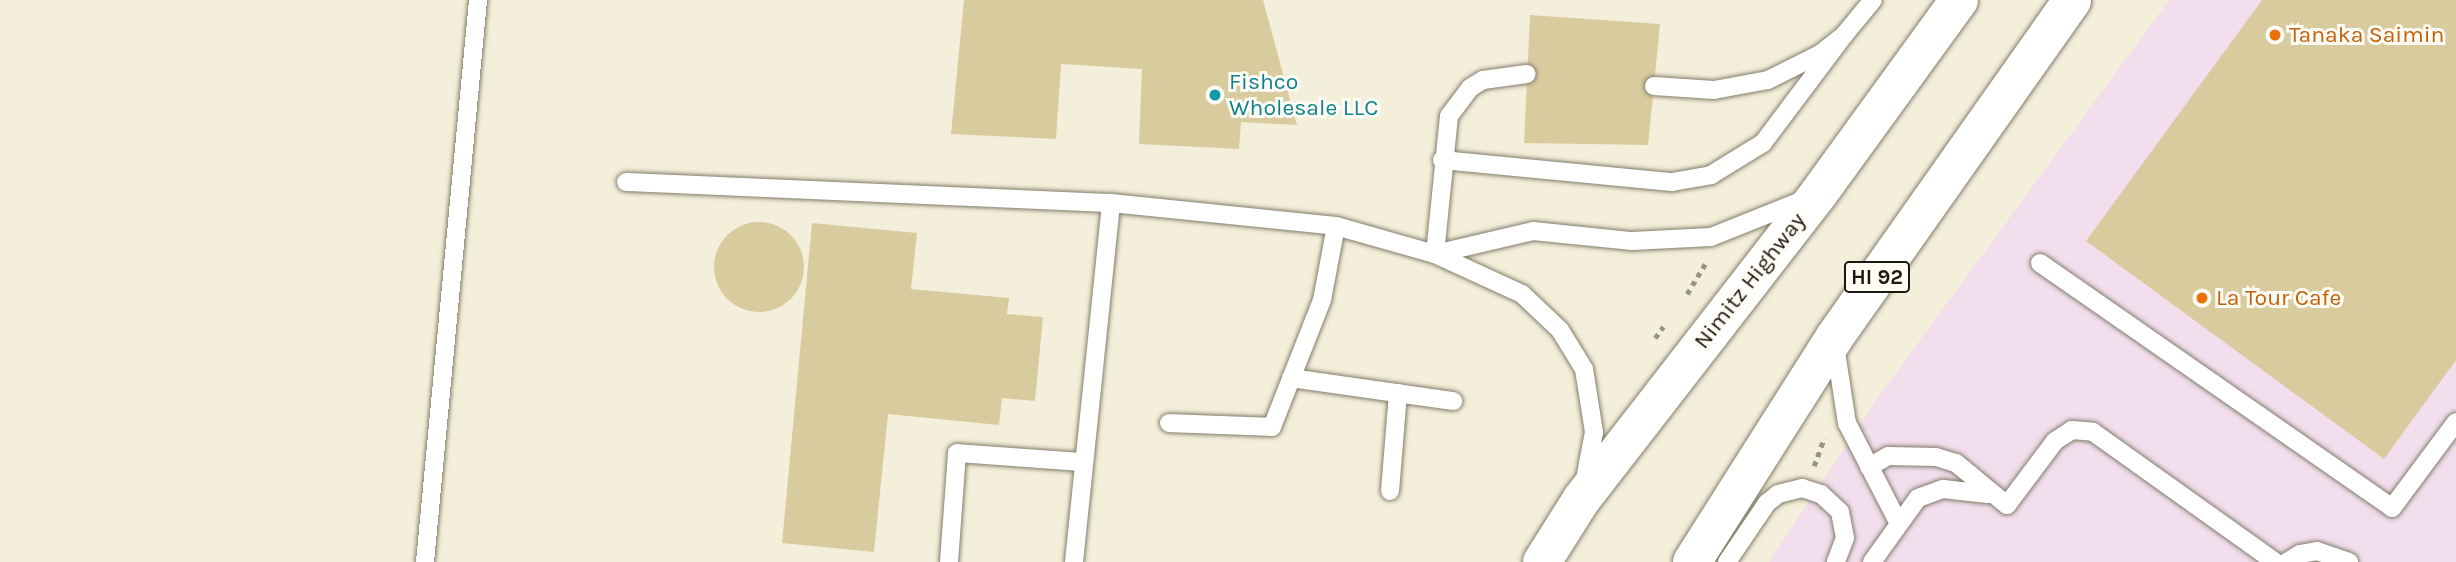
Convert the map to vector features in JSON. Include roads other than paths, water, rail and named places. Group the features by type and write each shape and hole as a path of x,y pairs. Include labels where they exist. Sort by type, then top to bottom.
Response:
{"main road":[{"name":"Nimitz Highway","path":"1542,562 1581,500 1819,193 1959,0"},
{"name":"HI 92","path":"1692,562 1834,338 2072,0"}],"lane":[{"path":"425,562 478,0"},
{"path":"1442,160 1662,181 1711,175 1763,144 1873,0"},
{"path":"1654,86 1714,90 1768,80 1820,54 1844,35"},
{"path":"1435,254 1442,160 1449,116 1470,88 1497,75 1527,74"},
{"path":"626,182 1111,203 1336,226 1435,254 1522,294 1560,330 1584,369 1594,432 1581,500"},
{"path":"1435,254 1533,231 1632,241 1711,237 1819,193"},
{"path":"1074,562 1111,203"},
{"path":"1169,424 1272,427 1322,300 1336,226"},
{"path":"2040,263 2392,508 2456,422"},
{"path":"1834,338 1842,405 1869,467 1898,522"},
{"path":"1291,378 1453,401"},
{"path":"1390,491 1398,393"},
{"path":"1869,467 1888,456 1922,455 1956,464 1988,494 2007,505 2055,440 2073,430 2093,432 2274,562"},
{"path":"949,562 957,453 1083,462"},
{"path":"1727,562 1766,503 1778,494 1802,488 1821,494 1840,512 1845,538 1836,562"},
{"path":"1872,562 1898,522 1918,498 1943,489 1988,494"},
{"path":"2287,562 2300,554 2316,551 2349,562"}],"place":[{"name":"Tanaka Saimin","path":"2275,35"},
{"name":"Fishco Wholesale LLC","path":"1215,95"},
{"name":"La Tour Cafe","path":"2202,298"}]}
